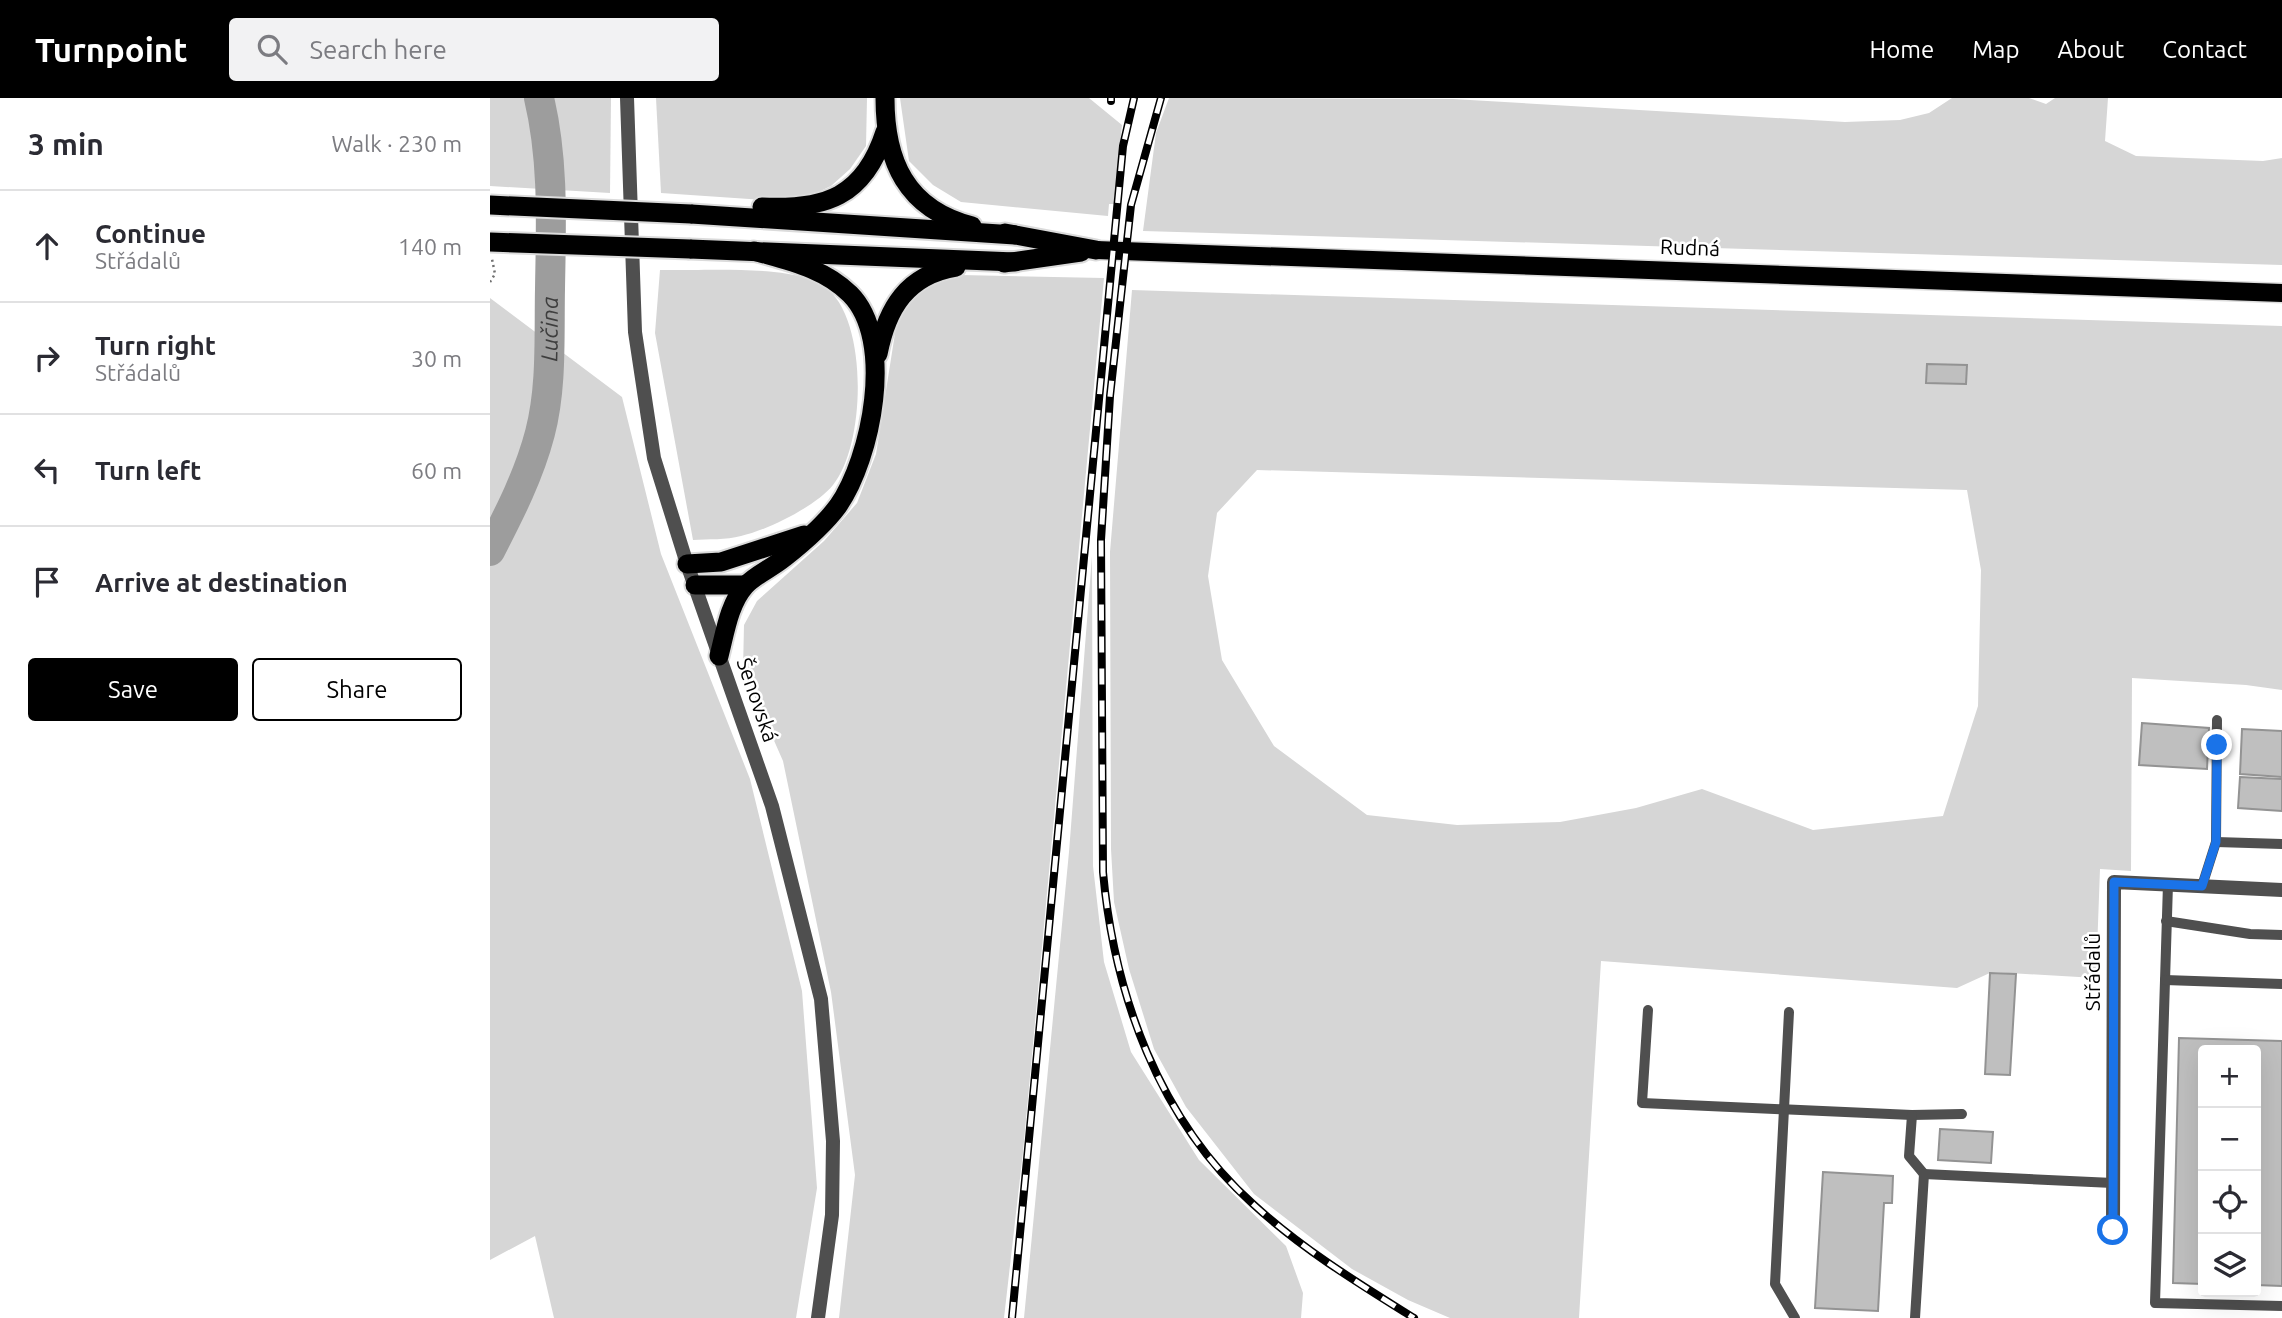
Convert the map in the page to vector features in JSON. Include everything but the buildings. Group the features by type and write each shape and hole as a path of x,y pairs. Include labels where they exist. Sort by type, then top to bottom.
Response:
{"highway":[{"path":"694,214 718,205 784,208 831,201 864,176 877,155 885,132 885,98"},
{"path":"885,132 901,176 923,202 969,226 1096,250"},
{"path":"490,205 694,214 1015,235"},
{"path":"490,242 1015,262"},
{"path":"719,656 736,601 745,585 785,558 837,507 864,455 873,379 884,325 895,302 905,290 929,274 953,267 1015,262 1096,250"},
{"path":"754,251 826,274 850,293 869,327 873,379"},
{"path":"687,564 708,564 738,558 815,531"},
{"path":"695,585 745,585"}],"main road":[{"name":"Rudná","path":"1096,250 2282,293"}],"street":[{"name":"Šenovská","path":"627,98 635,332 654,458 687,564 772,806 821,999 833,1141 832,1215 818,1318"},
{"name":"Střádalů","path":"2113,1230 2114,882 2282,890"}],"lane":[{"path":"2202,886 2216,842 2217,720"},
{"path":"2216,842 2282,844"},
{"path":"2168,884 2155,1303 2282,1306"},
{"path":"2166,921 2250,934 2282,935"},
{"path":"2165,980 2282,984"},
{"path":"1648,1010 1642,1103 1912,1115 1962,1114"},
{"path":"1789,1012 1775,1284 1795,1318"},
{"path":"1912,1115 1909,1156 1924,1174 1915,1318"},
{"path":"1924,1174 2113,1183"}],"path":[{"path":"490,282 495,274"}],"shaded area":[{"path":"490,98 611,98 610,193 490,186"},
{"path":"656,98 867,98 866,146 850,169 831,186 793,202 661,193"},
{"path":"900,98 1089,98 1122,125 1114,204 1109,204 1108,216 961,202 933,185 909,161"},
{"path":"1169,98 1453,99 1845,122 1900,120 1929,113 1952,98 2029,98 2046,104 2055,98 2108,98 2105,141 2136,156 2263,161 2282,158 2282,265 1143,231 1156,133"},
{"path":"660,270 745,270 791,274 824,286 839,302 849,325 855,352 857,413 844,466 833,485 804,509 752,533 723,539 693,540 655,333"},
{"path":"961,275 1104,278 1023,1152 1004,1318 839,1318 855,1175 831,992 783,761 743,670 744,625 757,601 824,541 857,503 876,454 896,327 906,302 931,285"},
{"path":"1132,290 2282,326 2282,690 2246,685 2132,678 2131,871 2100,869 2096,978 1992,972 1957,988 1601,961 1579,1318 1450,1318 1408,1300 1352,1269 1254,1194 1186,1107 1154,1049 1129,969 1114,902 1111,849 1110,552","holes":["1257,470 1967,490 1981,570 1978,706 1943,816 1813,830 1702,789 1636,808 1560,822 1457,825 1367,815 1274,746 1222,660 1208,576 1217,513"]},
{"path":"490,298 622,397 661,554 750,779 802,991 817,1188 796,1318 554,1318 535,1236 490,1260"},
{"path":"1092,556 1093,866 1104,962 1131,1052 1199,1160 1286,1246 1303,1293 1301,1318 1024,1318 1069,852"}],"waterway":[{"name":"Lučina","path":"490,551 530,464 544,416 548,380 550,193 547,145 539,98"}],"railway":[{"path":"1012,1318 1123,146 1134,98"},
{"path":"1161,98 1131,205 1110,396 1101,540 1103,872 1118,964 1147,1052 1167,1094 1191,1134 1220,1171 1291,1236 1414,1318"}],"route":[{"path":"2113,1230 2114,882 2202,886 2216,842 2217,745"}]}
